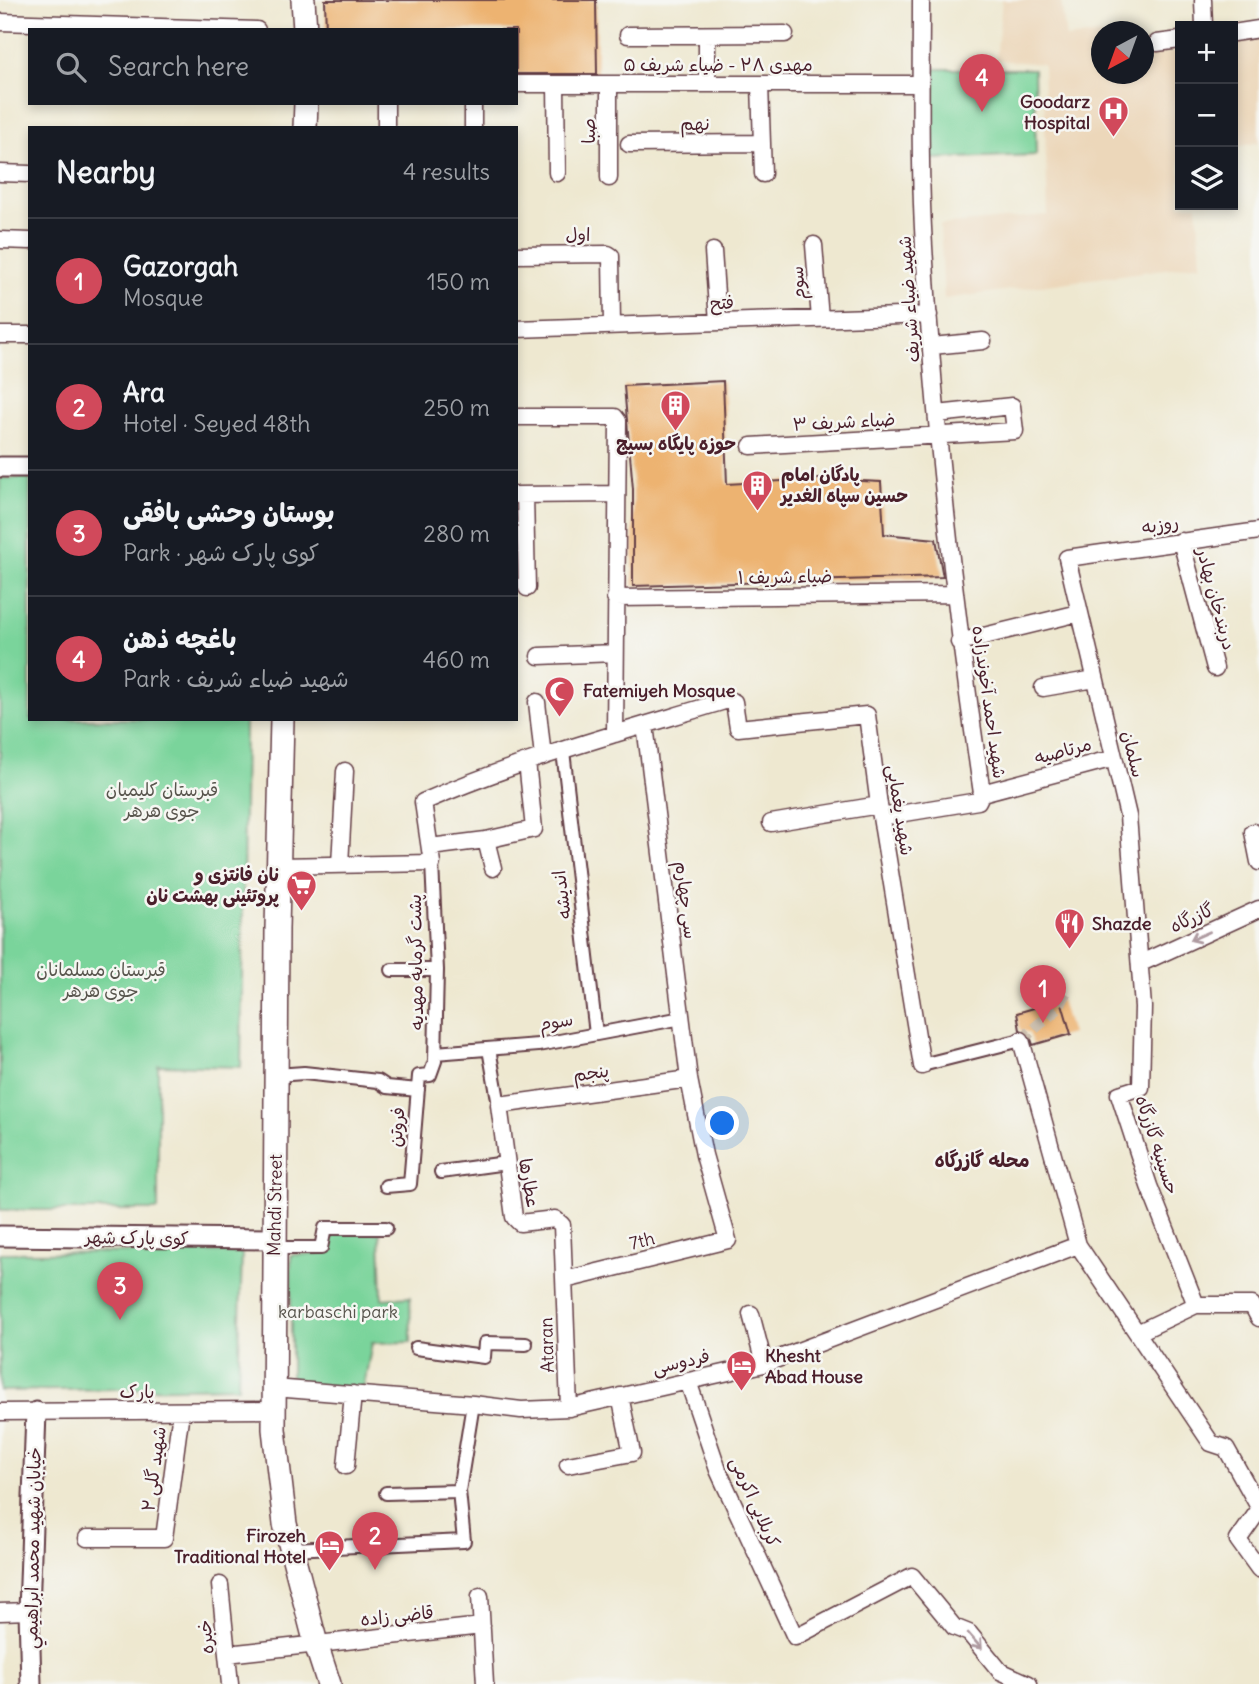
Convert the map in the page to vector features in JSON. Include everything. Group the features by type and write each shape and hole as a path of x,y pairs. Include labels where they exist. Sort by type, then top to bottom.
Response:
{"main road":[{"path":"303,0 305,28"},
{"path":"305,126 306,105"},
{"name":"Mahdi Street","path":"282,721 274,1429 285,1524 316,1644 330,1684"}],"street":[{"name":"شهید ضیاء شریف","path":"921,0 923,226 938,436 955,594"},
{"path":"1203,0 1204,21"},
{"path":"0,22 193,28"},
{"path":"1238,32 1259,29"},
{"path":"628,35 785,34"},
{"path":"707,35 707,84"},
{"path":"1157,43 1175,41"},
{"name":"مهدی ۲۸ - ضیاء شریف ۵","path":"518,84 920,84"},
{"path":"556,84 557,173"},
{"name":"صبا","path":"609,84 609,178"},
{"path":"760,84 763,174"},
{"path":"386,105 386,126"},
{"path":"473,105 473,126"},
{"name":"نهم","path":"629,144 762,143"},
{"path":"0,173 28,174"},
{"path":"0,240 28,242"},
{"name":"سوم","path":"814,245 820,319"},
{"path":"713,251 718,322"},
{"name":"اول","path":"518,255 611,256 612,326"},
{"name":"فتح","path":"518,330 929,315"},
{"path":"0,335 28,335"},
{"path":"932,346 982,341"},
{"name":"ضیاء شریف ۳","path":"751,446 1015,431 1012,406 937,414"},
{"path":"518,417 615,417 618,421 615,734"},
{"path":"0,467 28,467"},
{"path":"527,588 521,495 617,494"},
{"name":"روزبه","path":"1067,558 1259,531"},
{"name":"دربندخان بهادر","path":"1181,541 1214,667"},
{"name":"سلمان","path":"1067,558 1128,816 1141,963"},
{"name":"ضیاء شریف ۱","path":"615,598 955,594"},
{"name":"شهید احمد آخوندزاده","path":"880,811 978,801 982,793 959,642 955,594"},
{"path":"959,642 1079,613"},
{"path":"539,656 615,653"},
{"path":"1043,688 1095,679"},
{"name":"شهید یغمایی","path":"645,725 729,700 734,702 738,728 867,715 922,1065 1021,1040"},
{"path":"537,702 543,757"},
{"path":"279,866 432,863 423,802 527,762 645,725"},
{"name":"سی چهارم","path":"645,725 689,1079 704,1155 729,1240"},
{"name":"اندیشه","path":"563,751 596,1034"},
{"name":"مرتاصیه","path":"982,793 1114,758"},
{"path":"430,847 531,831 535,827 527,762"},
{"path":"340,865 345,771"},
{"path":"771,823 880,811"},
{"path":"1254,832 1259,862"},
{"path":"486,840 493,867"},
{"name":"پشت گرمابه مهدیه","path":"432,863 437,970 435,1057"},
{"name":"گازرگاه","path":"1141,963 1259,909"},
{"name":"حسینیه گازرگاه","path":"1141,963 1141,1087 1119,1094 1149,1186 1196,1305"},
{"path":"392,970 437,970"},
{"name":"سوم","path":"435,1057 538,1045 682,1018"},
{"path":"1021,1040 1078,1245 1211,1443 1226,1448 1259,1508 1238,1540 1259,1569"},
{"name":"عطارها","path":"489,1049 514,1217 520,1223 555,1219 562,1225 565,1280"},
{"name":"فروتن","path":"386,1186 410,1184 419,1076 430,1075 435,1057"},
{"path":"276,1076 304,1073 378,1081 387,1087 418,1090"},
{"name":"پنجم","path":"499,1105 689,1079"},
{"path":"441,1171 506,1163"},
{"path":"274,1243 321,1248 325,1228 386,1228"},
{"name":"کوی پارک شهر","path":"0,1236 274,1243"},
{"name":"7th","path":"565,1280 729,1240"},
{"name":"فردوسی","path":"274,1399 353,1394 521,1410 569,1409 764,1364 1078,1245"},
{"name":"Ataran","path":"565,1280 569,1409"},
{"path":"1137,1333 1196,1305 1252,1305 1259,1318"},
{"path":"751,1314 764,1364"},
{"path":"416,1348 484,1357 485,1343 526,1344"},
{"name":"کربلایی اکرمی","path":"688,1381 718,1470 795,1637 912,1576 954,1627 969,1633 1000,1671 1029,1684"},
{"path":"346,1466 353,1394"},
{"path":"568,1465 632,1453 621,1396"},
{"name":"پارک","path":"0,1412 181,1411 274,1399"},
{"path":"292,1549 464,1541 458,1492 473,1404"},
{"name":"شهید گلی ۲","path":"87,1538 164,1538 181,1411"},
{"name":"خيابان شهيد محمد ابراهيمي","path":"31,1684 29,1611 36,1412"},
{"path":"386,1493 458,1492"},
{"name":"خبره","path":"220,1585 230,1684"},
{"path":"480,1596 485,1684"},
{"path":"0,1612 29,1611"},
{"name":"قاضی زاده","path":"227,1654 482,1626"}],"shaded area":[{"name":"Goodarz Hospital","path":"1002,0 1061,0 1066,38 1091,35 1091,84 1154,84 1154,43 1157,43 1159,54 1175,52 1175,210 1197,210 1201,264 944,299 940,225 1048,215 1043,64 996,60"},
{"path":"1259,39 1259,142 1238,147 1238,84 1238,42"}],"green space":[{"path":"928,69 1034,69 1036,155 930,159"},
{"path":"0,478 28,478 28,721 245,721 241,1067 158,1065 158,1210 0,1210"},
{"name":"karbaschi park","path":"328,1231 380,1233 382,1299 410,1297 411,1342 372,1343 363,1391 291,1384 291,1255 324,1253"},
{"path":"242,1252 238,1387 0,1391 0,1253"}],"building":[{"path":"325,0 596,0 597,74 518,74 518,28 326,28"},
{"name":"پادگان امام حسین سپاه الغدیر","path":"723,381 727,484 821,479 881,482 884,534 936,539 943,577 633,586 633,489 624,386"},
{"path":"1061,1000 1071,1034 1033,1045 1029,1033 1020,1030 1017,1013"}],"tunnel":[{"path":"1021,1040 1058,1008 1066,993"}],"place":[{"name":"باغچه ذهن","path":"982,112"},
{"name":"Goodarz Hospital","path":"1113,139"},
{"name":"حوزه پایگاه بسیج","path":"676,433"},
{"name":"پادگان امام حسین سپاه الغدیر","path":"758,512"},
{"name":"Fatemiyeh Mosque","path":"560,718"},
{"name":"نان فانتزی و پروتئینی بهشت نان","path":"302,912"},
{"name":"Shazde","path":"1069,951"},
{"name":"Gazorgah","path":"1043,1023"},
{"name":"بوستان وحشی بافقی","path":"120,1320"},
{"name":"Khesht Abad House","path":"742,1393"},
{"name":"Ara","path":"375,1570"},
{"name":"Firozeh Traditional Hotel","path":"329,1573"}],"district":[{"name":"محله گازرگاه","path":"982,1160"}],"park label":[{"name":"قبرستان کلیمیان جوی هرهر","path":"162,800"},
{"name":"قبرستان مسلمانان جوی هرهر","path":"101,980"}]}
